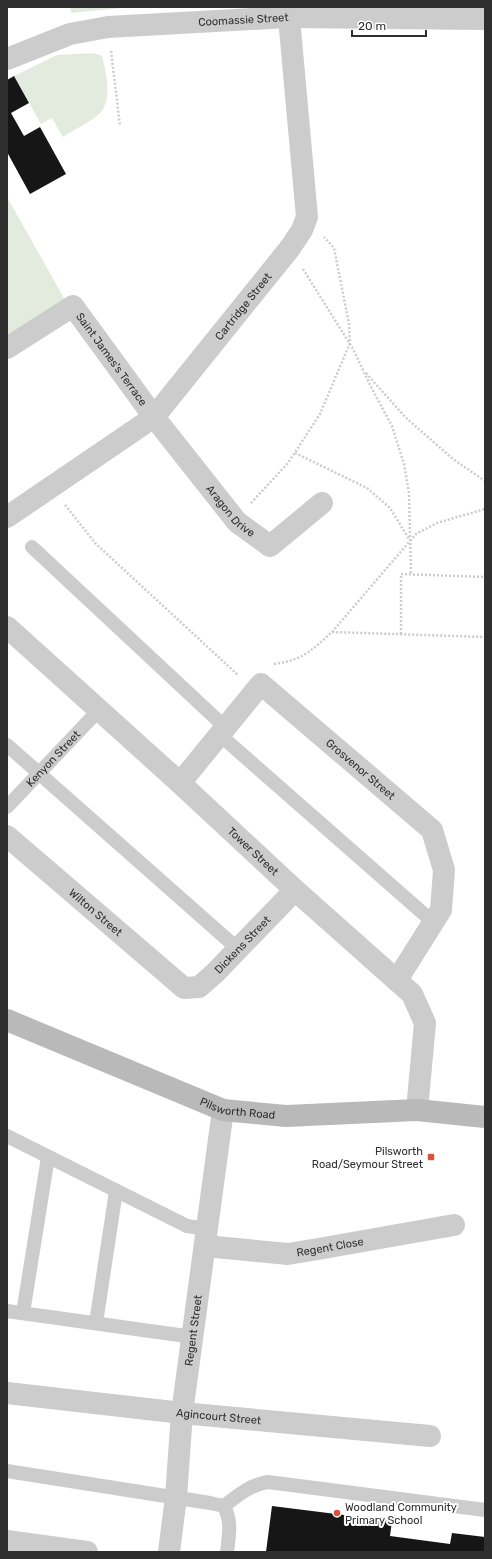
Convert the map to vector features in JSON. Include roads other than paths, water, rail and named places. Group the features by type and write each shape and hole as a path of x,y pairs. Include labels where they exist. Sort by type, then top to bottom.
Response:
{"street":[{"name":"Coomassie Street","path":"7,59 70,34 108,27 289,12 485,19"},
{"name":"Cartridge Street","path":"7,517 154,417 290,248 302,230 307,217 289,12"},
{"name":"Saint James's Terrace","path":"7,348 73,306 154,417"},
{"name":"Aragon Drive","path":"154,417 234,518 270,546 322,503"},
{"name":"Tower Street","path":"7,627 295,890 412,994 425,1023 417,1110"},
{"name":"Grosvenor Street","path":"223,731 261,684 432,830 444,870 441,910 397,980"},
{"path":"180,784 223,731"},
{"name":"Wilton Street","path":"7,836 184,988"},
{"name":"Dickens Street","path":"184,988 199,987 215,973 295,890"},
{"name":"Pilsworth Road","path":"7,1020 223,1110 286,1116 417,1110 485,1117"},
{"name":"Regent Street","path":"169,1552 176,1497 182,1413 223,1110"},
{"name":"Regent Close","path":"206,1237 288,1254 454,1225"},
{"name":"Agincourt Street","path":"7,1392 182,1413 430,1436"},
{"path":"7,1541 46,1549 87,1552"}],"lane":[{"path":"32,547 223,731 433,922"},
{"name":"Kenyon Street","path":"7,807 99,710"},
{"path":"7,745 238,949"},
{"path":"7,1136 187,1226 206,1237"},
{"path":"24,1313 48,1157"},
{"path":"96,1323 116,1191"},
{"path":"7,1311 193,1337"},
{"path":"7,1471 176,1497 224,1506 249,1488 259,1483 268,1482 485,1510"},
{"path":"224,1506 228,1515 229,1531 227,1552"}],"place":[{"name":"Pilsworth Road/Seymour Street","path":"431,1157"},
{"name":"Woodland Community Primary School","path":"337,1513"}]}
